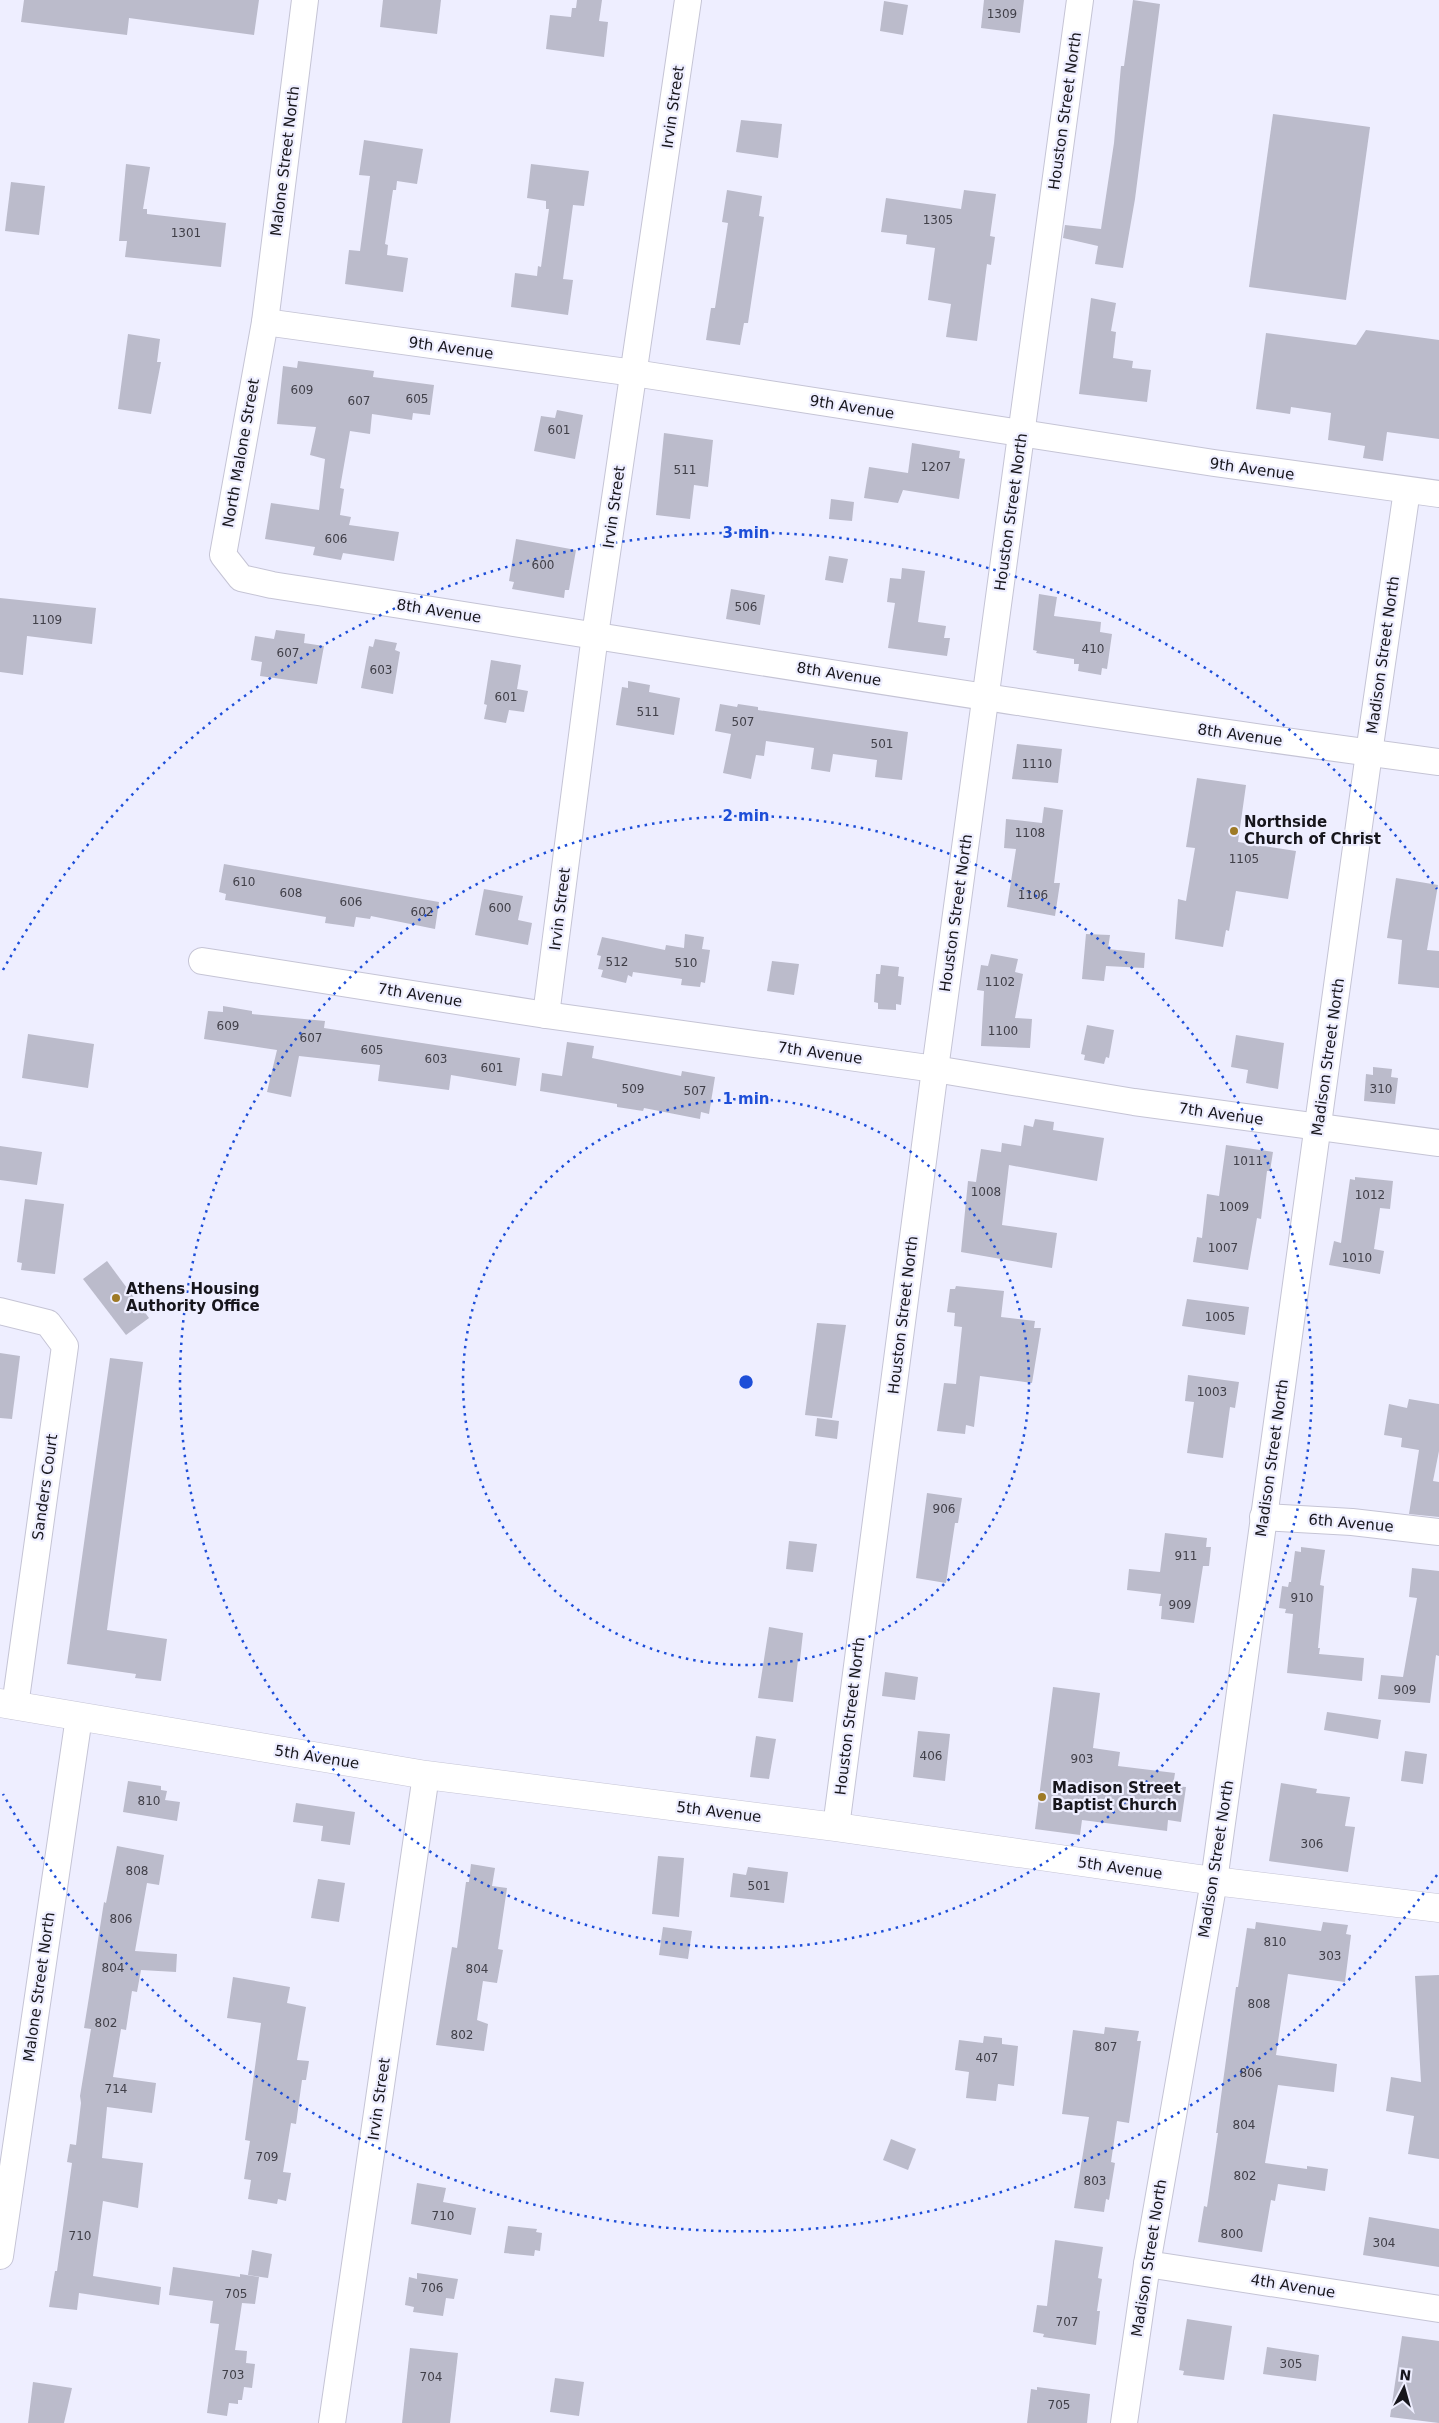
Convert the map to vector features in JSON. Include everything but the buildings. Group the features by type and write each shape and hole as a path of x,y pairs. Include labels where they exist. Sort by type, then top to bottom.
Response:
{"street":[{"name":"Malone Street North","path":"265,322 305,0"},
{"name":"Irvin Street","path":"546,1015 595,635 688,0"},
{"name":"Houston Street North","path":"836,1827 935,1069 1023,434 1080,0"},
{"name":"9th Avenue","path":"265,322 634,373 1214,464 1439,494"},
{"name":"North Malone Street","path":"241,578 223,555 265,322"},
{"name":"Madison Street North","path":"1124,2423 1147,2264 1214,1881 1263,1517 1319,1128 1369,752 1407,490"},
{"name":"8th Avenue","path":"241,578 272,585 985,698 1439,762"},
{"name":"7th Avenue","path":"202,961 546,1015 935,1069 1134,1102 1439,1143"},
{"name":"Sanders Court","path":"0,1311 48,1323 65,1346 8,1705"},
{"name":"6th Avenue","path":"1263,1517 1352,1522 1439,1532"},
{"name":"5th Avenue","path":"8,1705 426,1775 836,1827 1214,1881 1439,1908"},
{"name":"Malone Street North","path":"0,2256 79,1717"},
{"name":"Irvin Street","path":"332,2423 426,1775"},
{"name":"4th Avenue","path":"1147,2264 1439,2309"}],"place":[{"name":"Northside Church of Christ","path":"1234,831"},
{"name":"Athens Housing Authority Office","path":"116,1298"},
{"name":"Madison Street Baptist Church","path":"1042,1797"}]}
